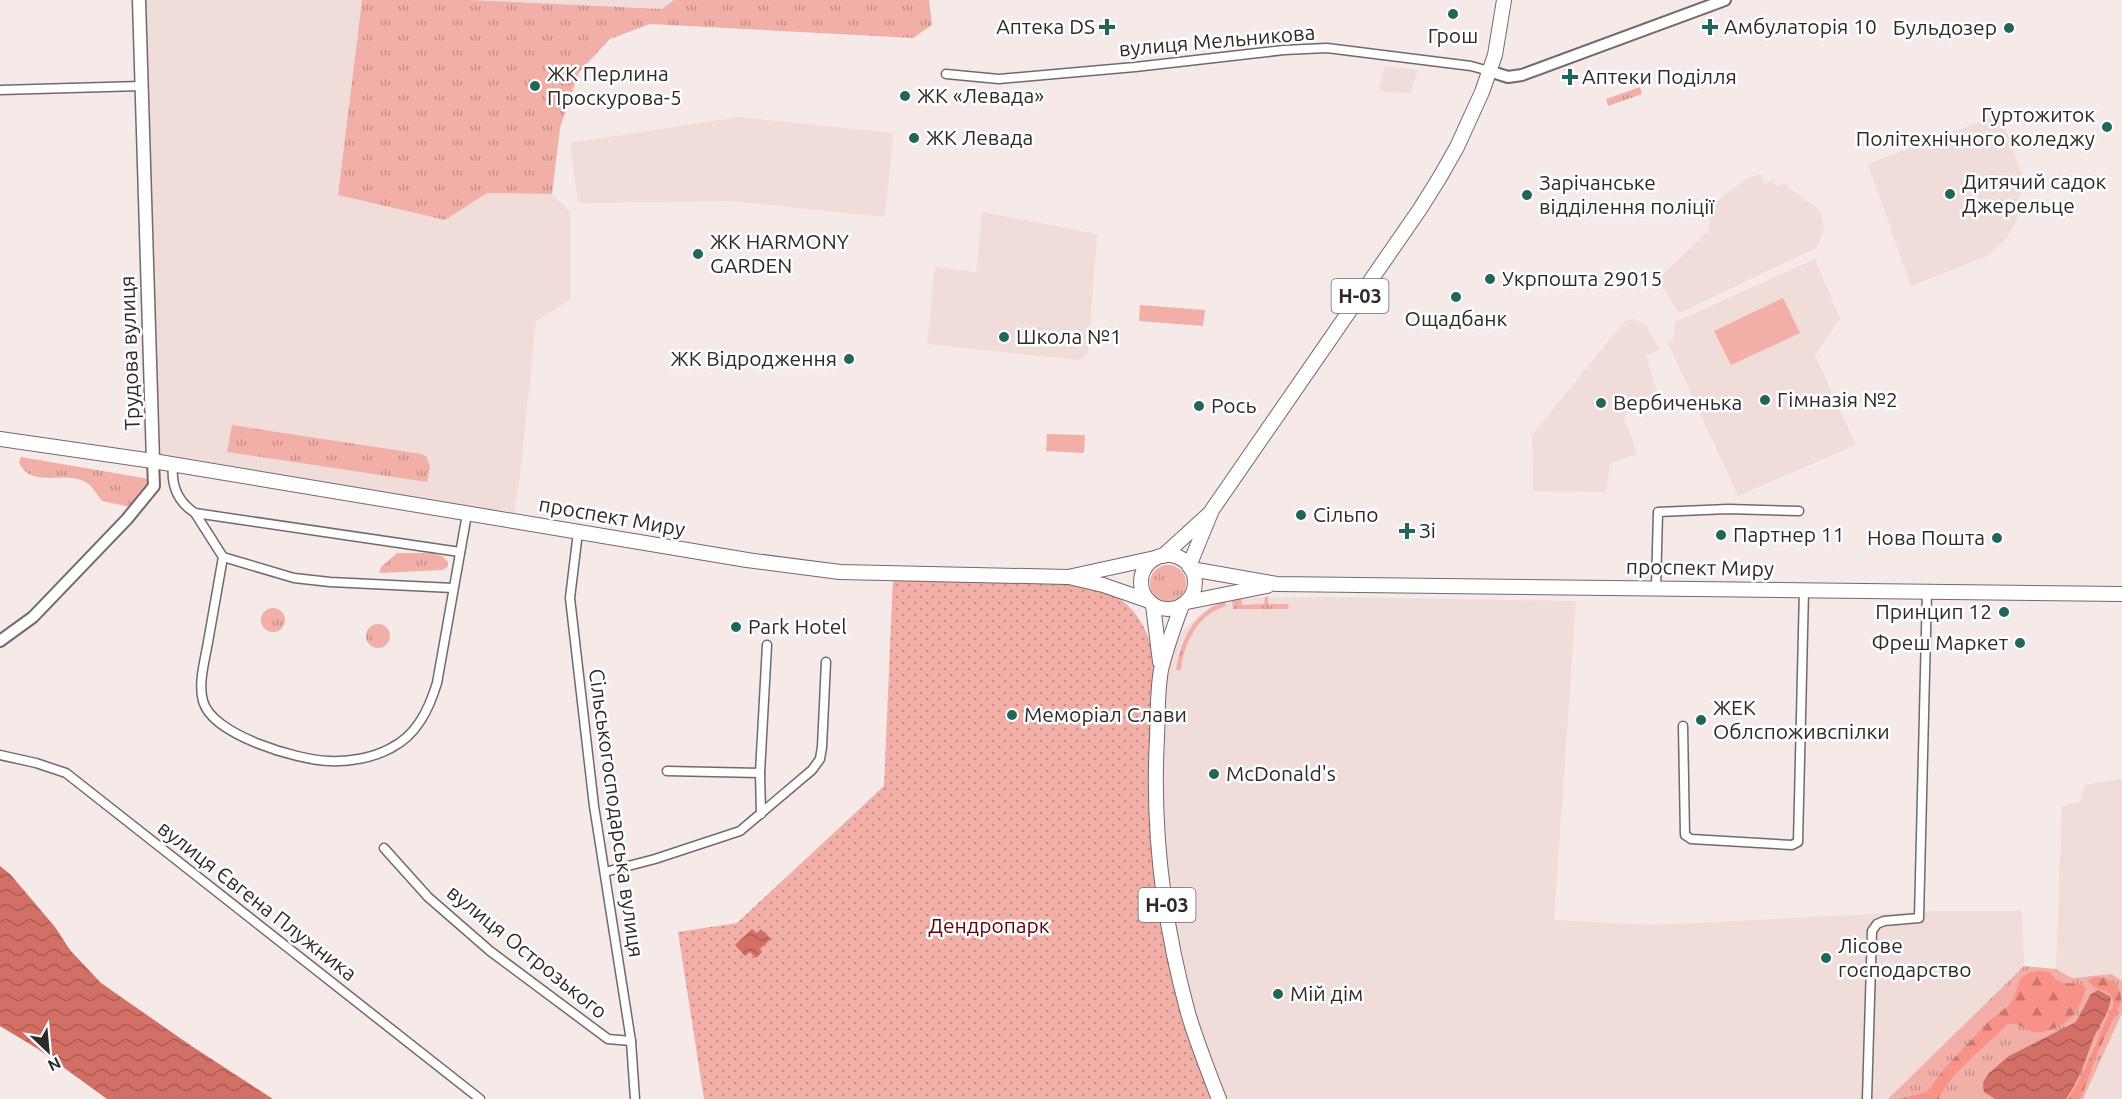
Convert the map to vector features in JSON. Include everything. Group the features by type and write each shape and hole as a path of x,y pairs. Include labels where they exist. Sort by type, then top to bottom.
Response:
{"main road":[{"name":"Трудова вулиця","path":"139,0 153,461"},
{"name":"Н-03","path":"1219,1099 1188,1013 1172,942 1161,870 1155,761 1161,673 1166,648 1184,603 1194,586 1190,568 1212,510 1430,193 1457,147 1490,71 1495,55 1504,0"},
{"name":"проспект Миру","path":"0,440 153,461 747,560 840,572 1068,577 1103,585 1151,603"},
{"name":"Н-03","path":"1161,673 1151,603 1142,590 1141,578 1146,566 1212,510"},
{"name":"проспект Миру","path":"1068,577 1159,557"},
{"path":"1159,557 1179,558 1190,568"},
{"name":"проспект Миру","path":"1190,568 1277,584"},
{"name":"проспект Миру","path":"1184,603 1226,592 1277,584 2122,594"},
{"path":"1151,603 1164,609 1184,603"}],"street":[{"path":"1490,71 1508,77 1522,75 1725,0"},
{"name":"вулиця Мельникова","path":"946,74 999,79 1136,67 1274,51 1327,48 1471,66 1490,71"},
{"path":"0,90 141,86"},
{"name":"Трудова вулиця","path":"0,641 33,617 127,519 154,486 153,461"},
{"path":"173,465 172,477 177,495 192,511 223,557 294,578 453,588"},
{"path":"1656,588 1658,512 1728,509 1799,511"},
{"path":"192,511 460,552"},
{"path":"223,557 202,674 203,701 209,715 232,731 265,746 306,759 331,761 374,756 391,749 411,733 429,707 437,683 467,514"},
{"name":"Сільськогосподарська вулиця","path":"578,532 570,598 594,806 631,1041 635,1099"},
{"path":"1683,726 1685,835 1691,838 1770,844 1792,845 1798,842 1804,590"},
{"path":"1868,1099 1872,932 1877,924 1884,921 1918,918 1927,591"},
{"path":"761,814 759,773 767,645"},
{"path":"605,872 711,842 740,831 812,770 819,759 822,747 826,662"},
{"name":"вулиця Євгена Плужника","path":"0,755 66,773 480,1099"},
{"path":"667,771 759,773"},
{"name":"вулиця Острозького","path":"384,848 428,897 490,951 608,1039 631,1041"}],"shaded area":[{"path":"142,0 362,0 338,195 445,220 487,193 552,194 570,212 570,300 536,321 520,476 513,518 156,458"},
{"path":"471,0 674,0 662,9"},
{"path":"1385,66 1418,70 1411,93 1385,92 1379,88"},
{"name":"Дитячий садок Джерельце","path":"2000,114 2026,185 2015,204 2018,218 2006,239 1987,256 1911,286 1868,164"},
{"path":"739,117 893,133 885,217 730,201 578,203 570,143"},
{"path":"1761,174 1764,183 1773,180 1776,186 1787,183 1790,189 1821,211 1824,231 1816,248 1679,313 1658,279 1709,230 1711,206 1747,178"},
{"path":"982,212 1097,234 1088,353 1083,358 1078,360 927,344 935,267 976,272"},
{"name":"Гімназія №2","path":"1815,259 1840,319 1815,355 1856,445 1738,496 1668,343 1673,340 1675,322"},
{"name":"Вербиченька","path":"1635,319 1646,326 1660,350 1646,356 1659,398 1629,408 1624,418 1637,454 1610,463 1606,492 1533,491 1532,435 1625,321"},
{"path":"1332,597 1576,601 1554,920 1652,925 1938,911 2022,911 2024,966 1888,1099 1223,1099 1192,1012 1176,941 1162,831 1162,704 1170,650 1187,626 1211,606 1228,598"},
{"path":"2122,779 2122,981 2112,974 2072,978 2056,969 2062,806 2080,802 2085,785"},
{"path":"2122,1013 2122,1099 2083,1099"}],"green space":[{"path":"362,0 471,0 662,9 674,0 929,0 932,25 913,38 650,24 610,39 579,72 560,128 552,194 487,193 445,220 338,195"},
{"path":"1640,87 1642,94 1608,106 1606,99"},
{"path":"1783,298 1800,333 1731,365 1714,331"},
{"path":"1140,305 1205,310 1203,326 1139,321"},
{"path":"232,425 421,454 426,456 430,466 427,482 227,452"},
{"path":"1047,434 1085,435 1084,453 1046,451"},
{"path":"21,457 148,479 150,484 130,507 102,501 87,483 78,479 32,476 19,463"},
{"path":"397,553 431,553 442,556 448,562 448,566 443,570 379,573 381,567"},
{"path":"1168,565 1181,570 1186,583 1181,596 1168,601 1155,596 1150,583 1155,570"},
{"name":"Дендропарк","path":"893,578 1036,580 1086,585 1106,592 1124,603 1139,619 1150,642 1157,673 1157,870 1215,1099 704,1099 678,932 737,923 884,786"},
{"path":"1268,596 1268,604 1289,604 1288,609 1233,609 1232,599 1241,597 1242,605 1264,604 1265,597"},
{"path":"1225,601 1226,606 1208,615 1194,630 1185,649 1181,670 1176,670 1181,648 1197,619"},
{"path":"273,608 282,611 285,620 282,629 273,632 264,629 261,620 264,611"},
{"path":"378,624 387,627 390,636 387,645 378,648 369,645 366,636 369,627"},
{"path":"2024,966 2056,969 2072,978 2112,974 2122,981 2122,1013 2083,1099 1888,1099"},
{"path":"2030,972 2050,972 2056,980 2082,984 2086,989 2079,1006 2069,1019 2053,1029 2041,1032 2008,1024 1958,1071 1943,1091 1940,1099 1899,1099 1927,1092 1944,1069 1988,1022 2008,1006 2021,978"},
{"path":"2095,977 2115,983 2120,991 2121,1002 2097,1054 2082,1095 2079,1099 2068,1099 2086,1066 2113,1006 2111,996 2094,987 2088,980"}],"water":[{"path":"0,866 10,874 55,927 70,950 101,983 273,1099 107,1099 38,1049 0,1026"},
{"path":"752,929 757,933 761,929 771,939 760,949 762,952 756,958 750,952 745,956 735,945"},
{"path":"2098,990 2111,997 2109,1008 2066,1099 1995,1099 1984,1092 1983,1082 1989,1073 2009,1056 2076,1022 2091,994"}],"place":[{"name":"Грош","path":"1453,14"},
{"name":"Аптека DS","path":"1107,27"},
{"name":"Амбулаторія 10","path":"1710,27"},
{"name":"Бульдозер","path":"2009,28"},
{"name":"Аптеки Поділля","path":"1570,77"},
{"name":"ЖК Перлина Проскурова-5","path":"535,86"},
{"name":"ЖК «Левада»","path":"905,96"},
{"name":"Гуртожиток Політехнічного коледжу","path":"2107,127"},
{"name":"ЖК Левада","path":"914,138"},
{"name":"Дитячий садок Джерельце","path":"1950,194"},
{"name":"Зарічанське відділення поліції","path":"1527,195"},
{"name":"ЖК HARMONY GARDEN","path":"698,254"},
{"name":"Укрпошта 29015","path":"1490,279"},
{"name":"Ощадбанк","path":"1456,297"},
{"name":"Школа №1","path":"1004,337"},
{"name":"ЖК Відродження","path":"849,359"},
{"name":"Гімназія №2","path":"1765,400"},
{"name":"Вербиченька","path":"1601,403"},
{"name":"Рось","path":"1199,406"},
{"name":"Сільпо","path":"1301,515"},
{"name":"Зі","path":"1407,531"},
{"name":"Партнер 11","path":"1721,535"},
{"name":"Нова Пошта","path":"1997,538"},
{"name":"Принцип 12","path":"2004,612"},
{"name":"Park Hotel","path":"736,627"},
{"name":"Фреш Маркет","path":"2020,643"},
{"name":"Меморіал Слави","path":"1012,715"},
{"name":"ЖЕК Облспоживспілки","path":"1701,720"},
{"name":"McDonald's","path":"1214,774"},
{"name":"Лісове господарство","path":"1826,958"},
{"name":"Мій дім","path":"1278,994"}]}
